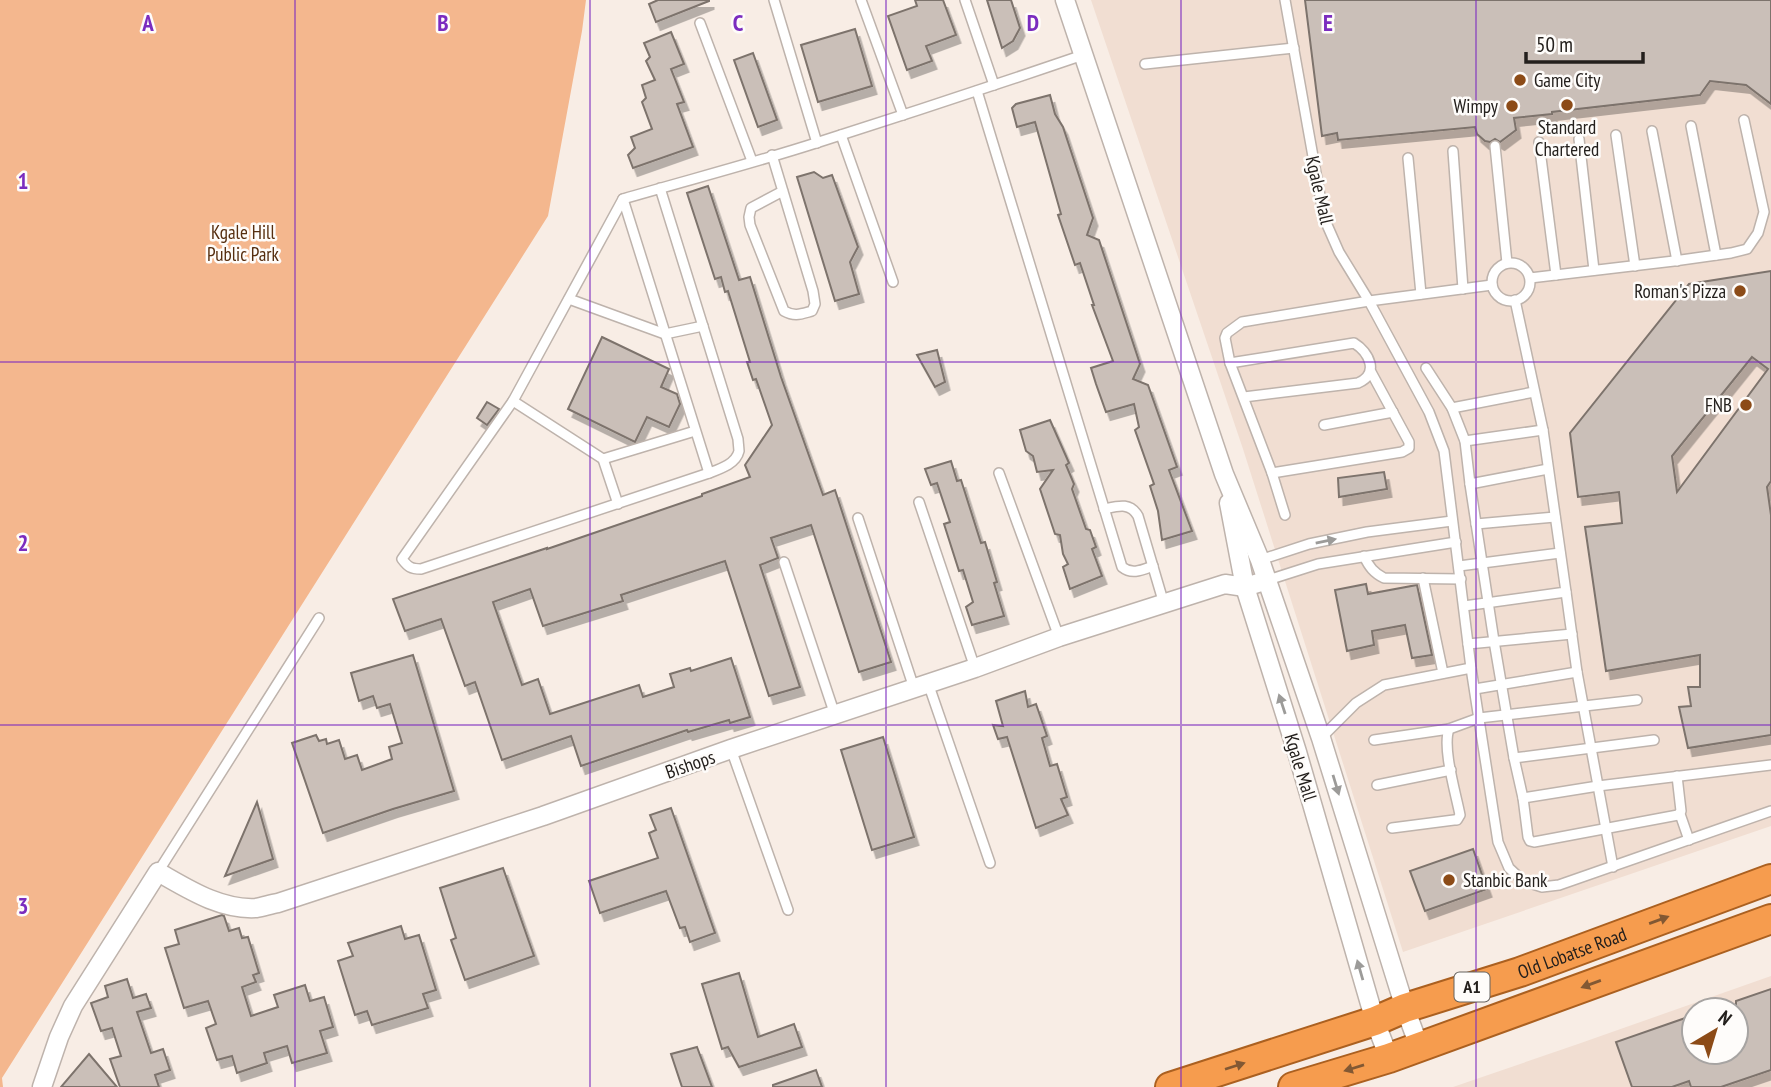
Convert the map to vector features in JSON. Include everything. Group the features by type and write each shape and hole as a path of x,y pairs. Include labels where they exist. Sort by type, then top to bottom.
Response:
{"highway":[{"name":"Old Lobatse Road","path":"1170,1087 1520,972 1771,879"},
{"name":"Old Lobatse Road","path":"1293,1087 1389,1058 1771,919"}],"street":[{"name":"Kgale Mall","path":"1065,0 1224,474 1268,580 1419,1046"},
{"name":"Kgale Mall","path":"1224,474 1242,578 1297,752 1375,1021 1389,1058"},
{"path":"1242,578 1260,560"},
{"name":"Bishops","path":"158,872 201,895 230,906 257,908 278,903 543,816 1059,637 1242,578"},
{"path":"1242,578 1268,580"},
{"path":"42,1087 74,1006 158,872"}],"lane":[{"path":"774,0 817,143"},
{"path":"861,0 903,115"},
{"path":"965,0 994,85"},
{"name":"Kgale Mall","path":"1286,0 1324,218 1339,252 1429,412 1444,451 1471,668 1498,842 1509,868 1523,881 1542,887 1559,885 1613,867"},
{"path":"701,23 752,162"},
{"path":"1144,64 1294,48"},
{"path":"660,188 738,439 739,451 733,461 709,473 421,569 407,566 402,559 513,401 623,199 660,188 752,162 772,155 817,143 1083,55"},
{"path":"976,91 1122,567 1137,572 1153,566"},
{"path":"1530,278 1677,261 1747,249 1758,233 1764,212 1744,120"},
{"path":"1691,126 1716,255"},
{"path":"1652,131 1677,261"},
{"path":"841,135 893,282"},
{"path":"1616,135 1635,266"},
{"path":"1579,139 1594,270"},
{"path":"1539,142 1556,275"},
{"path":"1495,146 1507,263"},
{"path":"1453,152 1463,289"},
{"path":"772,155 783,191 813,290 815,304 812,310 798,316 784,311 749,217 751,208 783,191"},
{"path":"1408,158 1422,294"},
{"path":"623,199 709,473"},
{"path":"1507,263 1522,265 1527,271 1530,285 1522,298 1508,300 1495,292 1492,285 1495,271 1507,263"},
{"path":"1285,515 1230,363 1225,338 1227,333 1242,323 1368,301 1492,285"},
{"path":"569,299 666,334 703,326"},
{"path":"1515,300 1543,430 1577,672 1613,867 1771,811"},
{"path":"1230,363 1353,343 1363,350 1371,372 1409,442 1409,449 1402,452 1272,473"},
{"path":"1426,368 1452,408 1465,441 1494,641 1530,841 1680,814"},
{"path":"1244,397 1358,383 1366,380 1371,372"},
{"path":"1452,408 1534,392"},
{"path":"513,401 603,459 618,504"},
{"path":"1324,425 1393,412"},
{"path":"1465,441 1543,430"},
{"path":"603,459 695,431"},
{"path":"1470,484 1548,469"},
{"path":"999,473 1059,637"},
{"path":"919,502 975,668"},
{"path":"1104,509 1126,505 1135,509 1164,604"},
{"path":"1476,524 1555,517"},
{"path":"858,518 990,863"},
{"path":"1260,560 1309,544 1452,521"},
{"path":"1268,580 1318,564 1456,542"},
{"path":"1459,566 1560,553"},
{"path":"1364,556 1375,573 1384,578 1461,579"},
{"path":"784,562 835,715"},
{"path":"1423,578 1443,673"},
{"path":"1464,606 1566,592"},
{"path":"158,872 319,618"},
{"path":"1468,644 1572,634"},
{"path":"1321,738 1356,703 1384,685 1471,668"},
{"path":"1475,689 1577,672"},
{"path":"1374,740 1448,729 1479,718 1637,700"},
{"path":"1392,828 1457,820 1460,815 1447,749 1448,729"},
{"path":"1514,758 1654,740"},
{"path":"731,749 788,910"},
{"path":"1522,798 1771,765"},
{"path":"1377,785 1451,771"},
{"path":"1677,776 1680,814 1689,840"}],"shaded area":[{"path":"1091,0 1771,0 1771,826 1403,952 1243,449"},
{"path":"1771,976 1771,1087 1453,1087 1680,1008 1680,1066 1750,1066 1750,996 1714,996"}],"green space":[{"name":"Kgale Hill Public Park","path":"0,0 586,0 548,216 2,1078 3,1087 0,1087"}],"building":[{"path":"658,0 709,1 656,22 649,4"},
{"path":"915,0 943,0 956,35 926,46 932,61 907,70 888,16 917,6"},
{"path":"987,0 1011,0 1020,28 1013,41 1002,48"},
{"name":"Game City","path":"1305,0 1771,0 1771,104 1746,85 1710,81 1700,95 1514,118 1516,130 1500,142 1495,139 1485,141 1477,134 1475,127 1338,140 1337,133 1322,136"},
{"path":"855,29 872,86 818,102 801,45"},
{"path":"671,32 684,64 671,69 684,102 677,104 693,147 633,168 628,155 635,148 631,137 652,129 642,102 646,98 642,85 655,80 646,61 650,57 644,43"},
{"path":"753,53 777,120 758,127 734,60"},
{"path":"1050,95 1093,218 1087,235 1099,240 1140,364 1133,379 1148,385 1177,467 1169,470 1192,531 1162,540 1158,511 1150,486 1154,484 1135,430 1139,427 1134,404 1106,412 1091,368 1113,361 1080,263 1075,265 1058,215 1061,214 1035,122 1017,127 1012,108 1016,104"},
{"path":"814,172 823,178 832,175 858,247 850,262 859,294 835,301 797,177"},
{"path":"708,186 739,280 750,277 781,377 823,495 835,490 891,662 859,672 811,525 771,538 778,558 760,565 800,687 769,696 725,561 621,595 623,601 543,626 530,589 493,602 522,685 538,679 550,714 639,685 643,697 674,687 670,674 690,668 691,671 731,658 750,717 688,732 687,730 581,766 571,736 502,760 475,682 465,686 441,619 405,631 393,599 547,549 750,477 745,465 772,425 747,362 750,362 728,291 725,292 721,277 715,279 687,193"},
{"path":"1771,271 1771,481 1767,487 1771,515 1771,735 1688,748 1679,707 1691,706 1688,687 1700,687 1700,655 1606,671 1585,527 1622,523 1619,492 1578,497 1570,433 1689,284","holes":["1752,357 1768,369 1677,492 1672,456"]},
{"path":"602,337 669,369 661,387 677,394 680,404 669,427 647,417 635,442 568,409"},
{"path":"937,350 945,382 935,387 917,355"},
{"path":"487,402 499,409 487,425 477,418"},
{"path":"1050,420 1069,463 1066,465 1074,484 1072,489 1086,529 1090,530 1096,547 1092,549 1102,576 1070,589 1063,567 1068,564 1063,554 1060,535 1055,534 1040,489 1053,470 1037,472 1033,456 1026,451 1020,430"},
{"path":"951,461 957,481 961,480 981,543 985,542 1004,616 972,625 966,607 973,602 963,570 959,571 944,524 950,522 937,483 931,485 925,469"},
{"path":"1384,472 1387,489 1339,497 1338,478"},
{"path":"1366,584 1368,594 1417,585 1432,655 1412,658 1405,625 1372,631 1374,645 1347,651 1335,590"},
{"path":"413,655 454,791 323,833 292,743 316,735 319,741 326,739 327,744 339,740 345,759 357,755 362,770 392,759 389,747 402,743 390,704 377,708 373,696 359,701 351,673"},
{"path":"1025,691 1028,707 1036,704 1047,736 1042,738 1050,766 1057,764 1067,797 1061,799 1068,815 1036,828 1007,737 998,739 993,725 1003,726 996,701"},
{"path":"883,737 914,837 872,850 841,750"},
{"path":"257,802 273,859 225,876"},
{"path":"671,808 715,933 690,942 685,927 680,928 666,891 600,913 589,881 658,858 649,833 656,830 650,815"},
{"name":"Stanbic Bank","path":"1473,849 1487,889 1425,911 1410,871"},
{"path":"503,868 534,956 465,980 451,940 456,938 440,888"},
{"path":"222,915 229,931 239,928 242,938 248,937 259,973 253,975 256,982 242,987 251,1016 278,1007 274,995 305,985 310,1001 324,997 333,1027 320,1031 327,1053 292,1063 287,1046 264,1053 267,1063 237,1073 232,1056 217,1060 206,1028 216,1024 208,1001 184,1008 165,948 179,944 175,930"},
{"path":"401,926 405,939 419,935 436,990 423,994 428,1008 372,1025 367,1011 355,1015 338,961 353,956 348,943"},
{"path":"739,973 758,1037 794,1024 802,1047 739,1067 728,1047 722,1049 702,984"},
{"path":"127,979 133,998 146,994 151,1008 137,1012 151,1053 163,1049 170,1070 155,1075 159,1087 120,1087 110,1059 121,1056 112,1028 101,1031 91,1003 108,997 105,986"},
{"path":"1771,989 1771,1070 1721,1087 1691,1087 1689,1081 1672,1087 1632,1087 1616,1042 1680,1020 1680,1066 1750,1066 1750,996"},
{"path":"697,1047 712,1087 682,1087 671,1054"},
{"path":"89,1054 117,1087 61,1087"},
{"path":"816,1070 822,1087 773,1087 773,1085"}],"place":[{"name":"Game City","path":"1520,80"},
{"name":"Standard Chartered","path":"1567,105"},
{"name":"Wimpy","path":"1512,106"},
{"name":"Roman's Pizza","path":"1740,291"},
{"name":"FNB","path":"1746,405"},
{"name":"Stanbic Bank","path":"1449,880"}]}
